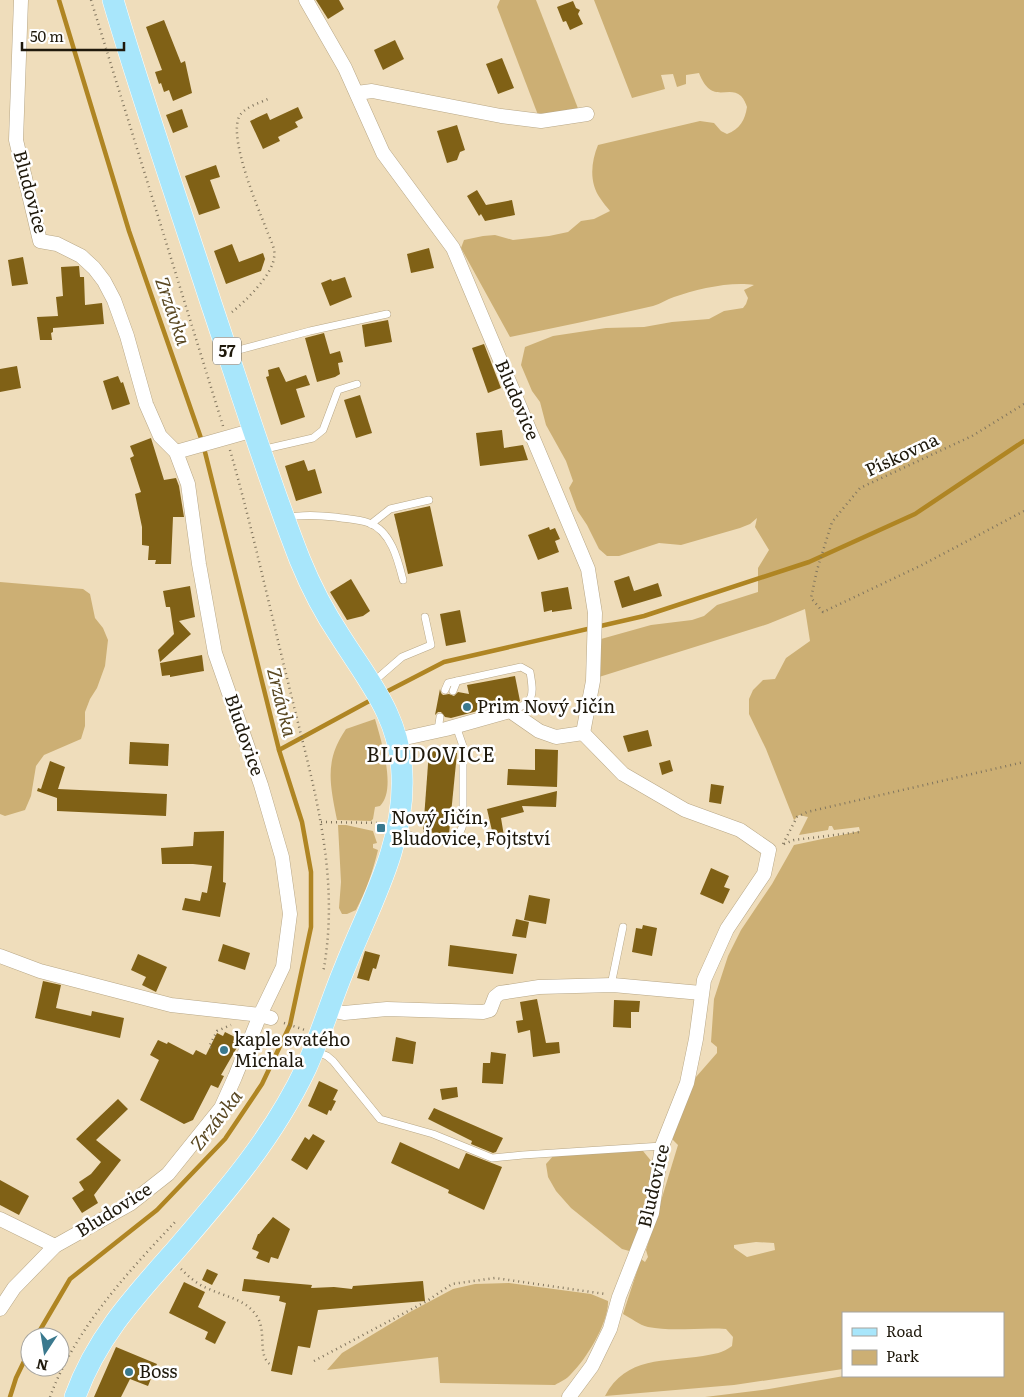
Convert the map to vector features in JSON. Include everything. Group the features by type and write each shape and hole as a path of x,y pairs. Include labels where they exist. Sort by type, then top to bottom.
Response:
{"main road":[{"name":"57","path":"75,1397 90,1360 106,1332 228,1187 274,1128 294,1092 308,1044 329,1010 345,967 380,886 397,832 403,787 402,767 390,718 376,691 318,601 301,562 228,354 132,65 113,0"}],"street":[{"name":"Bludovice","path":"0,1309 14,1288 55,1246 130,1204 168,1174 220,1108 265,1016 283,967 290,914 283,866 261,785 215,653 181,451 160,436 146,404 127,336 114,300 104,281 81,256 57,244 40,241 16,140 21,0"},
{"name":"Bludovice","path":"306,0 345,68 383,153 453,248 588,570 595,613 594,662 593,681 583,733"},
{"path":"356,93 372,91 501,116 541,121 586,114"},
{"path":"181,451 254,430"},
{"path":"396,740 446,724 510,711 539,731 556,737 583,733 623,774 685,810 740,830 769,850"},
{"name":"Bludovice","path":"569,1397 592,1366 610,1329 619,1296 652,1213 662,1146 687,1083 696,1039 704,980 728,929 764,874 769,850"},
{"path":"0,956 40,971 171,1005 265,1016"},
{"path":"329,1010 344,1013 387,1009 483,1012 490,1010 495,997 502,992 539,986 610,985 702,993"},
{"path":"0,1219 55,1246"}],"lane":[{"path":"228,354 310,331 387,314"},
{"path":"261,450 312,438 319,434 326,424 338,390 357,384"},
{"path":"371,524 390,509 429,500"},
{"path":"285,518 304,514 362,521 371,524 386,537 398,557 403,580"},
{"path":"376,691 402,657 431,645 425,616"},
{"path":"449,690 457,680 521,667 530,672 533,691 529,702 522,707 510,711"},
{"path":"397,832 428,840 446,841 454,839 460,833 463,824 462,746 446,724"},
{"path":"610,985 623,927"},
{"path":"308,1044 333,1061 380,1119 433,1134 492,1158 662,1146"}],"path":[{"path":"91,0 223,438 268,599 321,822 330,898 329,930 322,975"},
{"path":"217,319 229,314 240,306 266,276 274,258 272,242 244,169 237,129 239,116 268,99"},
{"name":"Pískovna","path":"1024,404 972,436 860,488 832,522 817,570 811,598 823,612 922,565 1024,510"},
{"path":"784,844 797,817 807,812 1024,762"},
{"path":"321,822 381,824 397,832"},
{"path":"769,850 794,840 859,832"},
{"path":"211,1048 209,1047 217,1031 239,1022 242,1013"},
{"path":"265,1016 302,1029"},
{"path":"308,1044 309,1022"},
{"path":"50,1397 68,1355 94,1316 177,1220"},
{"path":"168,1258 197,1282 209,1289 236,1299 252,1310 261,1323 265,1361 271,1365"},
{"path":"314,1362 427,1301 452,1284 495,1278 619,1296"}],"green space":[{"path":"500,0 536,0 579,111 538,115 497,7"},
{"path":"594,0 1024,0 1024,1397 705,1397 769,1389 842,1376 1004,1377 1004,1312 842,1312 842,1369 734,1385 605,1396 614,1383 635,1367 648,1363 715,1354 732,1346 733,1337 726,1329 648,1327 623,1314 641,1259 645,1262 648,1257 646,1250 678,1145 673,1140 671,1132 696,1077 717,1053 717,1047 711,1042 714,999 728,956 741,930 772,884 794,845 860,831 859,827 834,830 832,826 829,826 828,830 799,835 808,817 799,815 794,820 766,749 749,714 749,699 753,690 763,680 775,679 786,658 810,641 805,609 768,624 599,677 601,639 651,625 692,620 704,616 717,605 758,592 758,568 769,550 755,527 757,518 750,524 740,528 681,545 659,543 619,556 607,556 599,549 577,510 569,488 573,481 566,461 546,425 540,402 532,391 521,365 525,347 553,336 606,328 644,327 672,322 709,319 724,311 743,308 748,298 744,290 754,285 735,284 703,289 671,298 653,306 510,337 461,248 464,240 483,236 495,235 513,240 568,232 581,221 594,219 610,211 596,192 594,185 592,172 598,145 700,121 714,123 721,131 727,134 741,124 745,116 747,107 742,97 736,93 715,92 709,89 699,73 686,75 686,84 677,87 673,74 661,75 665,89 632,98","holes":["756,1242 774,1243 775,1250 747,1257 734,1248 734,1245"]},
{"path":"0,582 83,589 90,594 95,618 103,628 108,640 105,666 85,712 85,726 81,739 44,755 36,766 31,796 25,810 5,816 0,814"},
{"path":"375,719 386,764 387,789 385,799 380,806 375,807 371,821 337,820 331,784 334,752 346,729"},
{"path":"338,825 373,831 377,843 373,844 373,848 378,850 360,903 356,910 347,914 342,914 339,908 341,882"},
{"path":"624,1150 643,1151 652,1162 648,1198 633,1252 622,1249 571,1208 556,1191 548,1177 546,1164 554,1155"},
{"path":"509,1283 591,1294 608,1301 601,1330 590,1350 569,1376 555,1385 440,1383 438,1357 327,1370 342,1353 410,1312 453,1289 475,1284"}],"building":[{"path":"316,0 339,0 344,9 328,19"},
{"path":"573,1 576,8 580,10 578,14 583,24 570,30 566,21 563,22 557,7"},
{"path":"164,20 181,63 185,61 192,93 173,101 169,90 164,92 161,83 159,84 155,72 162,70 146,27"},
{"path":"395,40 404,59 383,70 374,50"},
{"path":"502,58 514,88 498,94 486,64"},
{"path":"298,107 303,118 295,122 298,127 278,137 280,141 263,149 250,121 267,113 270,120"},
{"path":"182,109 188,127 173,133 166,115"},
{"path":"457,125 465,150 460,152 457,160 447,163 437,131"},
{"path":"216,165 220,177 210,180 220,208 199,215 185,176"},
{"path":"477,190 486,205 512,200 515,215 485,221 481,214 479,216 467,196"},
{"path":"232,244 239,262 263,253 265,259 261,271 226,284 214,251"},
{"path":"429,248 434,268 411,273 407,254"},
{"path":"23,257 28,284 12,286 8,260"},
{"path":"79,266 80,277 84,277 85,305 102,303 104,324 53,328 51,333 52,340 40,340 37,317 58,316 56,297 63,296 61,267"},
{"path":"345,277 352,297 330,306 321,283"},
{"path":"388,320 392,342 365,347 362,325"},
{"path":"324,333 330,354 340,351 343,362 338,363 340,374 317,382 305,338"},
{"path":"484,344 501,388 488,393 472,348"},
{"path":"17,366 21,388 0,392 0,369"},
{"path":"279,367 286,382 306,375 310,385 296,389 305,417 281,425 266,377 269,376 268,370"},
{"path":"118,376 121,383 123,382 130,404 112,410 103,381"},
{"path":"360,395 372,433 356,438 344,400"},
{"path":"502,430 504,448 523,445 528,460 480,466 476,433"},
{"path":"151,438 164,480 176,478 184,517 173,517 171,564 155,564 156,560 148,560 149,546 142,545 142,527 135,494 141,492 130,458 134,456 130,446"},
{"path":"304,460 308,471 315,469 322,493 296,501 285,466"},
{"path":"430,506 443,566 408,574 394,514"},
{"path":"549,527 550,530 555,528 560,539 555,541 559,552 538,560 528,535"},
{"path":"629,576 634,591 658,583 662,596 622,608 614,581"},
{"path":"351,579 370,611 363,616 347,620 330,592"},
{"path":"190,586 195,617 179,621 191,634 160,662 158,650 174,634 170,607 166,607 163,591"},
{"path":"568,587 572,609 544,612 541,592"},
{"path":"460,610 466,642 446,646 440,614"},
{"path":"202,655 204,671 170,677 170,675 162,676 160,663"},
{"path":"515,676 520,701 516,703 508,703 451,718 445,717 441,712 435,715 440,689 443,695 449,694 454,696 458,692 469,694 467,685"},
{"path":"648,730 652,746 628,752 623,736"},
{"path":"130,742 169,744 168,766 129,764"},
{"path":"535,749 558,750 557,787 507,785 508,769 535,770"},
{"path":"429,751 457,753 449,834 423,832"},
{"path":"670,760 673,771 662,775 659,763"},
{"path":"50,761 65,767 58,789 167,794 166,816 57,811 57,798 37,791 38,788 41,789"},
{"path":"711,784 724,786 721,804 709,802"},
{"path":"557,791 556,807 522,806 524,812 501,818 505,842 495,844 487,809"},
{"path":"224,831 223,882 226,883 220,917 182,910 185,898 200,901 202,892 207,893 212,866 162,864 161,848 193,846 194,832"},
{"path":"711,868 729,876 724,887 730,889 723,904 700,894"},
{"path":"529,895 550,899 546,924 524,920"},
{"path":"516,919 529,922 526,938 512,936"},
{"path":"643,925 657,928 652,956 632,952 636,928 642,929"},
{"path":"223,944 250,953 245,970 218,961"},
{"path":"450,945 517,954 513,974 448,966"},
{"path":"365,951 380,955 376,969 373,968 369,981 357,978"},
{"path":"138,954 167,967 156,992 142,985 146,977 131,970"},
{"path":"43,981 61,985 56,1008 91,1016 92,1011 124,1018 120,1038 35,1018"},
{"path":"537,999 546,1043 559,1042 560,1053 533,1057 530,1030 518,1033 516,1021 523,1020 520,1002"},
{"path":"614,1000 640,1001 639,1012 631,1012 631,1028 613,1027"},
{"path":"225,1032 235,1037 233,1042 239,1044 221,1075 224,1076 218,1088 211,1085 193,1120 184,1124 140,1100 159,1060 150,1055 158,1040 167,1044 168,1042 193,1055 196,1050 206,1055 217,1033 223,1036"},
{"path":"396,1037 416,1042 413,1064 392,1061"},
{"path":"491,1052 506,1054 503,1084 482,1083 483,1063 490,1063"},
{"path":"319,1081 338,1090 333,1100 336,1101 327,1115 308,1106"},
{"path":"457,1087 458,1097 442,1100 440,1089"},
{"path":"118,1099 128,1109 96,1140 121,1160 94,1195 98,1203 82,1213 72,1198 84,1190 79,1182 91,1174 101,1162 76,1139"},
{"path":"434,1108 503,1138 496,1152 493,1153 471,1144 472,1141 428,1119"},
{"path":"313,1134 325,1141 307,1170 291,1160 305,1137 309,1140"},
{"path":"400,1142 459,1169 466,1153 502,1167 484,1210 448,1193 449,1190 391,1163"},
{"path":"0,1180 29,1196 19,1215 0,1205"},
{"path":"273,1217 290,1229 278,1259 271,1257 269,1263 256,1258 259,1252 252,1249 258,1234"},
{"path":"207,1269 218,1274 212,1285 202,1280"},
{"path":"244,1279 312,1285 311,1288 334,1287 352,1289 353,1286 423,1281 425,1301 318,1310 310,1348 298,1346 292,1375 271,1371 286,1303 279,1301 280,1296 242,1291"},
{"path":"184,1282 205,1292 198,1307 226,1322 215,1344 205,1339 208,1332 169,1313"},
{"name":"Boss","path":"116,1347 157,1364 148,1386 130,1379 121,1397 94,1397"}],"waterway":[{"name":"Zrzávka","path":"42,1327 70,1279 157,1210 225,1139 262,1084 290,1025 311,927 311,872 302,822 279,750 203,444 129,231 59,0"},
{"path":"384,693 444,662 644,616 809,562 915,514 1024,441"},
{"path":"279,750 373,699"},
{"name":"Zrzávka","path":"10,1397 20,1370"}],"place":[{"name":"Prim Nový Jičín","path":"467,707"},
{"name":"Nový Jičín, Bludovice, Fojtství","path":"381,828"},
{"name":"kaple svatého Michala","path":"224,1050"},
{"name":"Boss","path":"129,1372"}],"district":[{"name":"BLUDOVICE","path":"431,755"}]}
